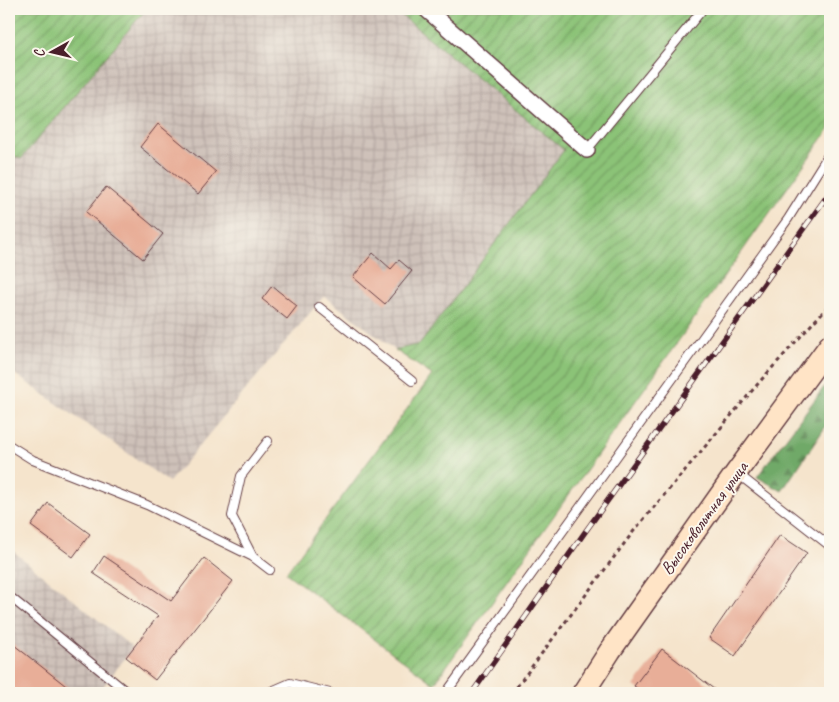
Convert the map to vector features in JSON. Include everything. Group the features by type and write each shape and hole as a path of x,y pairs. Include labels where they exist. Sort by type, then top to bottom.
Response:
{"main road":[{"name":"Высоковольтная улица","path":"583,693 610,651 736,473 830,346"}],"street":[{"path":"426,9 587,150"}],"lane":[{"path":"587,150 703,9"},
{"path":"446,693 788,219 830,152"},
{"path":"320,307 412,382"},
{"path":"253,557 232,516 241,476 268,441"},
{"path":"9,446 33,460 147,505 253,557 270,570"},
{"path":"736,473 830,546"},
{"path":"9,596 128,693"},
{"path":"267,693 290,682 330,693"}],"path":[{"path":"512,693 633,532 762,379 830,304"}],"shaded area":[{"path":"146,9 394,9 565,150 420,344 395,350 324,296 169,482 9,370 9,154 21,159"},
{"path":"9,548 133,648 98,693 9,693"}],"green space":[{"path":"9,9 146,9 21,159 9,154"},
{"path":"394,9 830,9 830,128 434,684 286,573 432,375 395,350 420,344 564,150"},
{"path":"830,379 830,423 828,423 782,491 757,477"}],"building":[{"path":"158,124 216,172 198,194 140,147"},
{"path":"106,187 163,234 143,259 86,212"},
{"path":"373,253 391,269 399,260 412,271 385,304 353,277"},
{"path":"272,286 297,306 287,319 262,299"},
{"path":"48,503 90,534 73,557 31,526"},
{"path":"780,535 807,553 735,656 709,638"},
{"path":"104,556 171,601 204,558 233,581 155,680 126,657 158,616 93,573"},
{"path":"9,641 75,693 9,693"},
{"path":"662,649 719,693 644,693 634,686"}],"railway":[{"path":"472,693 585,532 830,192"}]}
